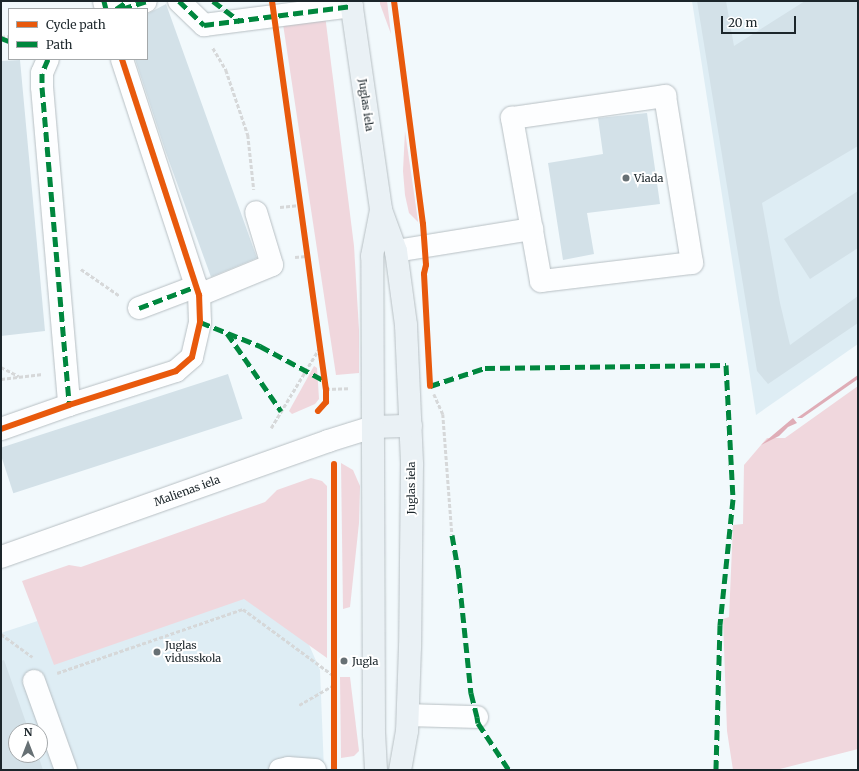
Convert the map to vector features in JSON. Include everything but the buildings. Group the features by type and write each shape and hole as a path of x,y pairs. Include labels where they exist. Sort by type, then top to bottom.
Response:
{"main road":[{"name":"Juglas iela","path":"352,3 381,210 396,251 406,325 411,426 410,639 407,731 400,770"},
{"name":"Juglas iela","path":"376,770 374,735 372,256 381,210"},
{"path":"373,427 411,426"}],"street":[{"path":"125,8 146,1"},
{"path":"179,1 204,25 352,3"},
{"path":"48,60 42,73 42,80 68,405"},
{"path":"1,429 68,405 176,371 192,357 200,322 198,290 122,60"},
{"path":"665,96 692,263 541,281 532,229 512,118 665,96"},
{"path":"139,308 272,265 256,212"},
{"path":"396,251 532,229"},
{"name":"Malienas iela","path":"1,557 328,441 373,427"},
{"path":"40,679 66,770"},
{"path":"408,715 477,717"},
{"path":"280,770 288,768 315,770"}],"path":[{"path":"204,25 209,42 226,70 248,135 256,212"},
{"path":"299,197 300,209"},
{"path":"306,248 308,263"},
{"path":"56,252 139,308"},
{"path":"318,340 322,361"},
{"path":"271,428 320,347"},
{"path":"1,367 20,376"},
{"path":"1,379 66,371"},
{"path":"325,381 326,392 355,388"},
{"path":"433,393 443,414 452,536"},
{"path":"1,634 39,661 40,679 243,609 333,675"},
{"path":"333,668 334,692"},
{"path":"299,705 334,684"}],"shaded area":[{"path":"380,1 387,1 391,34 380,4"},
{"path":"692,1 858,1 858,344 756,415"},
{"path":"325,15 354,246 359,330 359,373 336,375 283,24"},
{"path":"405,131 418,222 409,213 405,195 403,171"},
{"path":"314,366 317,368 319,399 315,404 292,414 289,411"},
{"path":"858,375 858,379 802,418 797,418"},
{"path":"858,386 858,749 776,770 733,770 727,731 723,619 729,617 733,525 743,524 744,465 767,438 785,438"},
{"path":"793,418 797,423 788,427 779,436 761,445"},
{"path":"341,463 353,470 360,486 359,523 350,607 343,609"},
{"path":"311,478 322,481 327,486 327,658 244,599 54,665 22,581 69,565 81,567 265,502 277,490"},
{"name":"Juglas vidusskola","path":"266,546 320,670 324,770 1,770 1,633"},
{"path":"340,677 350,677 359,751 354,756 341,758"}],"marked path":[{"path":"104,1 106,8"},
{"path":"118,8 128,1"},
{"path":"125,8 146,1"},
{"path":"179,1 204,25 352,6"},
{"path":"213,1 240,21"},
{"path":"1,38 8,41"},
{"path":"48,60 42,73 42,87 69,405"},
{"path":"139,308 197,286"},
{"path":"200,322 260,346 325,381"},
{"path":"227,333 281,411"},
{"path":"430,386 485,368 726,365 733,499 720,625 716,770"},
{"path":"452,535 458,568 471,693 478,723 509,770"}],"cycle path":[{"path":"272,1 326,389 326,402 318,411"},
{"path":"394,1 423,224 426,265 424,274 430,386"},
{"path":"1,429 69,405 176,371 192,357 200,322 199,295 122,60"},
{"path":"334,464 334,770"}],"place":[{"name":"Viada","path":"626,178"},
{"name":"Juglas vidusskola","path":"157,652"},
{"name":"Jugla","path":"344,661"}]}
